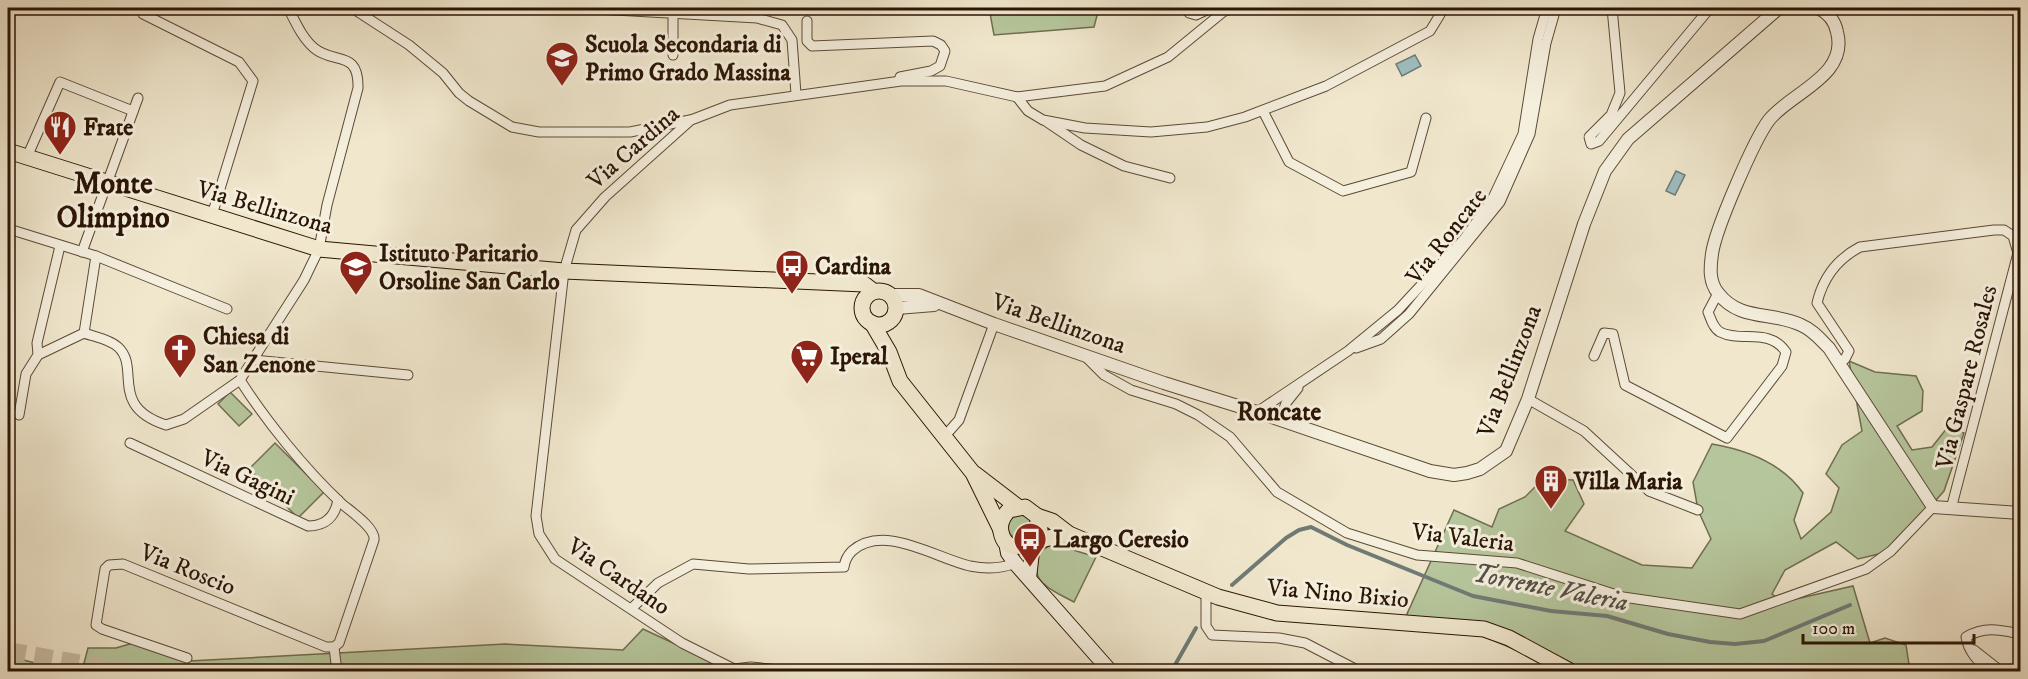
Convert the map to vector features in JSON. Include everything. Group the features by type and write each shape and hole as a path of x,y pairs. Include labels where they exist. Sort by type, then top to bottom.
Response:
{"main road":[{"name":"Via Bellinzona","path":"8,152 319,249 564,271 864,285 873,291"},
{"path":"840,285 872,323 889,352 900,381 973,473 1003,535 1008,553 1015,563 1111,672"},
{"path":"862,309 865,298 873,291 884,291 893,308 889,352"},
{"path":"872,323 881,325 893,308"},
{"path":"973,473 1018,507 1029,509 1037,516 1040,530 1033,543 1029,578"},
{"path":"1003,535 1006,513 1018,507"},
{"name":"Via Nino Bixio","path":"1037,516 1052,521 1069,534 1238,604 1301,617 1484,629 1509,638 1572,672"},
{"path":"1003,535 1017,547 1069,534"}],"street":[{"path":"19,415 26,374 38,355 84,333 118,347 126,363 128,385 136,406 145,415 166,425 184,419 240,380 304,280 319,249 327,205 358,88 358,76 350,63 315,49 304,36 288,8"},
{"path":"352,8 409,45 443,73 469,100 513,127 539,132 630,132 691,120"},
{"path":"1186,8 1189,13 1196,15 1210,8"},
{"path":"1017,97 1105,86 1168,57 1223,12 1233,8"},
{"path":"1043,120 1085,128 1150,132 1207,127 1263,111 1326,86 1430,31 1444,8"},
{"path":"1257,412 1348,351 1398,310 1464,239 1492,200 1523,134 1538,39 1547,8"},
{"name":"Via Roncate","path":"1348,351 1381,339 1409,314 1500,202 1530,134 1546,43 1556,8"},
{"path":"1611,8 1620,93 1611,115 1589,137 1589,142 1595,145 1634,102 1710,8"},
{"name":"Via Bellinzona","path":"893,308 939,305 1164,383 1430,471 1454,475 1480,469 1506,451 1528,399 1584,224 1605,171 1628,139 1779,8"},
{"path":"1818,8 1836,26 1839,45 1837,55 1827,71 1776,111 1760,133 1712,253 1711,279 1718,293 1732,307 1746,313 1799,324 1815,333 1838,362 1934,507 2020,513"},
{"path":"597,9 757,18 782,25 792,40 796,94"},
{"path":"673,55 674,12"},
{"path":"143,14 239,62 253,81 212,215"},
{"path":"807,21 807,41 812,46 933,41 941,45 945,51 940,66 931,71 842,91"},
{"name":"Via Cardina","path":"564,271 576,230 586,216 691,120 730,105 901,81 946,81 1017,97"},
{"path":"27,157 60,82 133,111"},
{"path":"1017,97 1028,111 1081,145 1124,166 1170,178"},
{"path":"82,252 138,98"},
{"path":"1263,111 1289,162 1343,191 1411,172 1425,118"},
{"path":"8,243 9,230 96,256 227,309"},
{"name":"Via Gaspare Rosales","path":"1838,362 1845,358 1849,351 1817,303 1821,285 1849,253 1860,247 1994,230 2004,230 2013,236 2018,253 1951,509"},
{"path":"38,355 37,343 60,246"},
{"path":"84,333 96,256"},
{"name":"Via Cardano","path":"564,271 536,516 539,534 555,559 682,643 734,669 751,667 798,672"},
{"path":"1594,356 1604,333 1613,334 1625,385 1727,438 1782,366 1786,352 1781,345 1770,339 1720,332 1708,312 1718,293"},
{"path":"944,437 959,420 994,324"},
{"name":"Via Valeria","path":"1083,354 1104,375 1131,390 1176,404 1198,415 1230,438 1277,492 1347,533 1418,555 1517,563 1623,597 1740,614 1866,570 1891,550 1934,507"},
{"path":"253,360 408,375"},
{"path":"1280,420 1286,403 1306,379"},
{"path":"240,380 259,411 338,500 375,535 339,642 334,647 337,672"},
{"path":"1528,399 1584,431 1649,490 1698,510"},
{"name":"Via Gagini","path":"130,443 308,526 318,526 326,522 333,515 338,500"},
{"path":"632,608 658,583 693,564 749,569 844,567 848,555 859,545 877,540 902,544 971,566 1004,568 1015,563"},
{"name":"Via Roscio","path":"188,658 96,625 105,568 109,565 123,564 326,647 334,647"},
{"path":"1206,592 1206,626 1212,635 1279,638 1305,643 1361,672"},
{"path":"1990,672 1976,659 1967,645 1966,637 1976,631 1991,628 2020,633"},
{"path":"1967,645 2002,672"}],"green space":[{"path":"989,8 1099,8 1094,27 994,35"},
{"path":"1849,361 1875,372 1916,376 1923,391 1922,411 1897,426 1912,450 1932,447 1947,428 1964,433 1944,491 1891,551 1858,559 1836,542 1785,570 1772,594 1783,602 1853,586 1870,643 1885,638 1906,645 1910,671 1557,671 1528,655 1478,634 1402,625 1454,510 1492,527 1499,509 1525,497 1543,479 1573,480 1584,504 1565,531 1642,565 1692,568 1711,539 1698,510 1693,482 1712,444 1738,450 1774,466 1803,493 1794,520 1801,539 1831,512 1839,488 1826,474 1842,445 1862,431"},
{"path":"230,392 252,414 239,426 218,404"},
{"path":"275,443 324,492 298,518 249,469"},
{"name":"Largo Ceresio","path":"1020,515 1028,519 1032,527 1028,535 1020,539 1012,535 1008,527 1012,519"},
{"path":"1049,546 1070,549 1096,557 1074,602 1050,589 1039,579 1036,572 1037,553"},
{"path":"643,629 718,664 751,672 8,672 8,656 58,669 83,667 88,648 116,648 133,643 189,661 505,644 623,650"}],"water":[{"path":"1415,55 1421,66 1402,76 1396,64"},
{"path":"1676,171 1685,175 1675,195 1666,191"}],"waterway":[{"name":"Torrente Valeria","path":"1232,585 1286,538 1299,530 1311,527 1347,545 1473,596 1551,611 1607,616 1668,634 1710,642 1735,644 1764,641 1850,605"},
{"path":"1171,672 1196,628"}],"tunnel":[{"path":"8,651 128,672"}],"place":[{"name":"Scuola Secondaria di Primo Grado Massina","path":"562,87"},
{"name":"Frate","path":"60,156"},
{"name":"Cardina","path":"792,295"},
{"name":"Istituto Paritario Orsoline San Carlo","path":"356,296"},
{"name":"Chiesa di San Zenone","path":"180,379"},
{"name":"Iperal","path":"807,385"},
{"name":"Villa Maria","path":"1551,510"},
{"name":"Largo Ceresio","path":"1030,568"}],"district":[{"name":"Monte Olimpino","path":"113,200"},
{"name":"Roncate","path":"1279,411"}]}
